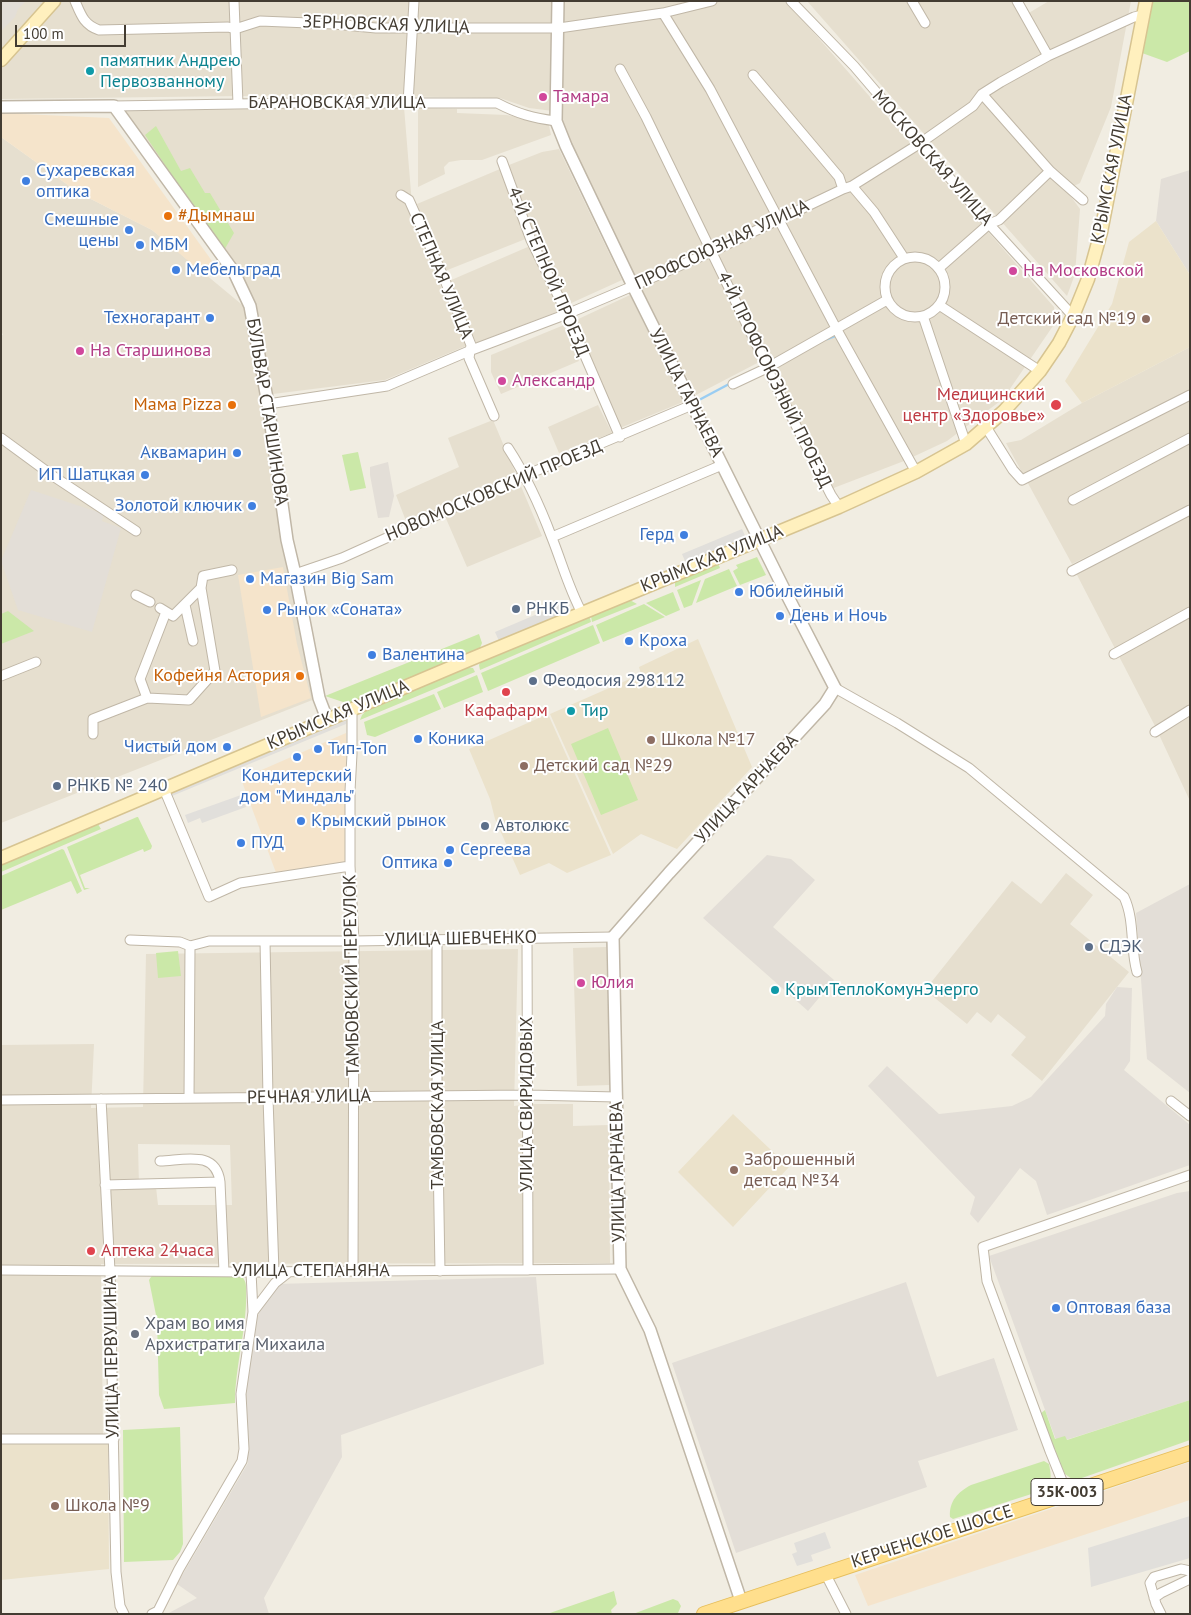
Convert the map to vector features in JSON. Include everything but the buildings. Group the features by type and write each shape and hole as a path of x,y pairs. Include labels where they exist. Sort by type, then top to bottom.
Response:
{"main road":[{"path":"1,60 54,1"},
{"name":"КРЫМСКАЯ УЛИЦА","path":"1,858 327,719 838,507 916,472 966,444 1004,411 1040,371 1074,316 1088,279 1101,232 1146,1"},
{"name":"КЕРЧЕНСКОЕ ШОССЕ","path":"704,1614 1190,1453"}],"street":[{"name":"ЗЕРНОВСКАЯ УЛИЦА","path":"75,1 85,22 92,28 99,30 228,27 235,29 260,22 334,24 376,28 559,28 662,13 712,1"},
{"path":"234,1 238,104"},
{"path":"408,103 414,1"},
{"name":"УЛИЦА ГАРНАЕВА","path":"558,1 556,120 566,146 759,540 835,688 814,717 675,866 612,937 620,1269 650,1330 741,1601"},
{"name":"МОСКОВСКАЯ УЛИЦА","path":"790,1 854,66 989,224 1074,316"},
{"path":"912,1 925,23"},
{"path":"1017,1 1048,56"},
{"path":"662,13 710,89 837,330 916,472"},
{"name":"ПРОФСОЮЗНАЯ УЛИЦА","path":"268,404 387,386 469,351 567,314 711,252 779,218 848,188 919,144 973,106 982,94 1001,82 1048,56 1134,17 1143,15"},
{"name":"4-Й ПРОФСОЮЗНЫЙ ПРОЕЗД","path":"620,69 646,117 766,364 766,368 838,507"},
{"path":"753,75 848,188 874,212 904,258"},
{"path":"982,94 1050,171 1082,200"},
{"name":"БАРАНОВСКАЯ УЛИЦА","path":"114,106 497,103 532,118 556,120"},
{"path":"1,107 114,106"},
{"name":"БУЛЬВАР СТАРШИНОВА","path":"114,106 234,272 250,306 268,404 287,540 319,698 327,719"},
{"name":"4-Й СТЕПНОЙ ПРОЕЗД","path":"502,161 531,240 567,314 620,437"},
{"path":"939,268 989,224 999,220 1050,171"},
{"name":"СТЕПНАЯ УЛИЦА","path":"401,195 409,200 444,278 471,345 469,358 494,416"},
{"path":"916,256 929,260 939,268 944,280 945,293 939,305 932,312 923,316 912,317 902,314 894,309 887,300 884,288 886,276 893,265 904,258 916,256"},
{"path":"733,384 837,330 887,300"},
{"path":"939,305 1040,371"},
{"path":"923,316 966,444"},
{"path":"986,427 1013,470 1022,480 1054,466 1190,395"},
{"name":"НОВОМОСКОВСКИЙ ПРОЕЗД","path":"295,574 342,558 692,405"},
{"path":"1,438 53,476 136,531"},
{"path":"1073,500 1190,438"},
{"path":"508,448 526,476 552,537 572,595 582,613"},
{"path":"552,537 722,465"},
{"path":"1072,571 1190,510"},
{"path":"93,734 93,719 147,698 189,700 215,671 201,588 203,576 232,570"},
{"path":"147,698 140,679 163,610 174,616 201,588"},
{"path":"136,595 150,602"},
{"path":"185,605 193,641"},
{"path":"1114,654 1190,612"},
{"path":"1,676 36,662"},
{"path":"835,688 970,768 1124,897 1129,909 1137,972"},
{"name":"ТАМБОВСКИЙ ПЕРЕУЛОК","path":"352,710 350,866 354,941 355,1097 353,1271"},
{"path":"1155,732 1190,710"},
{"path":"164,789 209,897 240,883 350,866"},
{"name":"УЛИЦА ШЕВЧЕНКО","path":"130,940 180,942 190,946 209,940 354,941 612,937"},
{"name":"УЛИЦА СВИРИДОВЫХ","path":"527,938 528,1270"},
{"name":"ТАМБОВСКАЯ УЛИЦА","path":"437,940 440,1271"},
{"path":"265,941 274,1272"},
{"path":"189,1098 190,946"},
{"name":"РЕЧНАЯ УЛИЦА","path":"1,1100 527,1095 617,1097"},
{"name":"УЛИЦА ПЕРВУШИНА","path":"101,1099 110,1271 116,1572 120,1606 124,1614"},
{"path":"1171,1101 1190,1116"},
{"path":"160,1161 203,1160 215,1166 219,1172 224,1272"},
{"path":"1067,1493 987,1281 983,1247 1190,1175"},
{"path":"106,1185 220,1182"},
{"name":"УЛИЦА СТЕПАНЯНА","path":"1,1270 289,1272 620,1269"},
{"path":"152,1614 158,1612 179,1569 242,1461 244,1450 241,1394 253,1312 251,1272"},
{"path":"253,1312 275,1283 289,1272"},
{"path":"1,1439 114,1439"},
{"path":"1161,1614 1150,1583 1154,1577 1181,1568 1190,1571"},
{"path":"824,1573 846,1614"},
{"path":"1154,1598 1190,1579"}],"shaded area":[{"path":"1,1 46,1 1,51"},
{"path":"1,1 26,1 18,9 15,17 1,31"},
{"path":"61,1 552,1 553,111 529,108 500,98 324,95 1,99 1,69"},
{"path":"561,1 786,1 1054,307 1055,323 1003,399 947,441 904,461 831,489 765,359 696,395 641,288 561,121"},
{"path":"807,1 1020,1 1027,14 1049,1 1131,1 1111,107 1080,183 1066,190 1080,209 1075,274 1067,296"},
{"path":"404,107 414,229 468,345 385,380 273,394 244,278 121,111"},
{"path":"418,108 457,109 457,113 506,115 548,121 551,135 482,160 449,162 444,167 445,174 418,187"},
{"path":"1,113 109,118 217,268 207,277 152,230 79,193 1,137"},
{"path":"1,137 79,193 152,230 246,308 263,407 325,695 1,823 1,337 3,334 1,333"},
{"path":"559,149 622,280 567,305 536,238 509,165 542,152"},
{"path":"500,169 528,238 445,271 417,204"},
{"path":"1190,170 1190,275 1156,221 1161,179"},
{"name":"Детский сад №19","path":"1156,221 1190,275 1190,347 1082,403 1065,381 1112,304 1129,242"},
{"path":"530,246 559,311 476,343 449,281"},
{"path":"630,295 683,402 620,428 574,321"},
{"path":"564,325 579,361 501,394 491,372 491,355"},
{"path":"1190,347 1190,505 1072,564 1006,443 1021,440 1082,403"},
{"path":"598,405 612,433 559,453 548,427"},
{"path":"493,420 542,536 467,567 441,507 406,521 396,495 459,467 448,438"},
{"path":"388,462 394,496 389,517 378,518 370,467"},
{"path":"31,490 104,514 102,521 121,528 92,632 18,610 1,561"},
{"path":"1190,515 1190,801 1155,726 1076,573"},
{"path":"742,529 747,540 687,566 682,554"},
{"name":"Рынок «Соната»","path":"283,567 297,644 311,698 261,717 238,575"},
{"path":"561,604 565,613 499,641 495,632"},
{"name":"Школа №17","path":"698,639 752,767 677,849 641,834 613,854 550,714 641,674 639,667"},
{"path":"548,714 611,855 567,873 549,863 520,875 495,819 490,799 469,749"},
{"path":"348,715 346,724 172,796 170,789"},
{"name":"Крымский рынок","path":"346,733 346,863 278,878 241,779"},
{"path":"241,795 246,807 202,823 200,818 188,823 185,815"},
{"path":"767,855 791,859 815,880 773,927 834,980 808,1011 703,918"},
{"path":"1066,873 1093,895 1070,924 1129,972 1042,1081 1011,1055 1026,1037 998,1014 991,1023 977,1012 967,1024 925,990 1012,881 1041,904"},
{"path":"1190,884 1190,1093 1147,1059 1136,913"},
{"path":"606,947 610,1085 577,1086 573,948"},
{"path":"518,949 514,1106 528,1104 573,1104 573,1126 609,1125 610,1263 101,1264 103,1437 1,1436 1,1045 94,1044 91,1108 143,1107 146,954","holes":["138,1144 230,1145 232,1205 158,1205 156,1187 139,1187"]},
{"path":"1117,987 1132,988 1130,1061 1124,1070 1190,1125 1190,1165 1047,1215 1036,1181 1020,1168 978,1223 970,1214 975,1197 868,1086 887,1066 939,1114 1012,1106 1031,1097 1105,1016 1106,1004"},
{"name":"Заброшенный детсад №34","path":"733,1114 789,1167 733,1227 678,1172"},
{"path":"1190,1191 1190,1400 1066,1440 1056,1440 989,1256 1177,1193"},
{"path":"536,1277 544,1364 341,1435 342,1457 264,1598 269,1614 167,1614 197,1598 177,1584 248,1463 244,1393 253,1324 276,1284"},
{"path":"906,1282 937,1377 994,1358 1018,1430 918,1461 927,1487 736,1553 672,1363"},
{"name":"Школа №9","path":"108,1441 109,1569 1,1580 1,1443"},
{"path":"1190,1462 1190,1500 868,1606 855,1575"},
{"path":"1190,1516 1190,1558 1091,1587 1088,1548"},
{"path":"825,1532 831,1548 811,1555 813,1561 797,1566 792,1554 797,1552 794,1543"}],"green space":[{"path":"1152,1 1190,1 1190,51 1167,62 1142,53"},
{"path":"156,126 181,171 190,168 205,193 210,193 234,233 223,252 145,135"},
{"path":"358,452 366,488 350,491 342,455"},
{"path":"757,557 766,575 740,585 733,571 738,568 736,565"},
{"path":"717,561 720,568 675,587 675,581"},
{"path":"729,569 737,586 696,603 705,579"},
{"path":"701,580 692,605 684,608 677,590"},
{"path":"673,592 680,610 666,616 646,603"},
{"path":"628,599 637,604 592,622 591,616"},
{"path":"644,604 665,617 603,642 596,625"},
{"path":"8,611 34,631 1,644 1,614"},
{"path":"586,616 590,618 591,622 480,670 479,665 481,661"},
{"path":"593,625 600,643 488,691 481,673"},
{"path":"479,634 482,643 480,648 352,702 343,702 325,696"},
{"path":"467,667 473,668 475,672 360,720 368,709"},
{"path":"477,675 483,692 444,708 437,692"},
{"path":"434,694 441,709 375,737 367,735 364,722"},
{"path":"608,728 638,800 601,815 571,744"},
{"path":"137,817 152,846 151,849 144,852 143,849 80,875 85,888 90,888 84,890 67,847"},
{"path":"98,824 101,829 1,872 1,865"},
{"path":"62,849 82,891 77,894 71,881 1,910 1,876"},
{"path":"178,951 181,976 158,978 156,953"},
{"path":"153,1274 239,1274 244,1279 246,1287 245,1316 235,1403 164,1409 159,1395 157,1320 149,1280"},
{"path":"1190,1400 1190,1440 1079,1479 1072,1479 1065,1474 1050,1442 1040,1414 1045,1410 1055,1439 1065,1436 1067,1440"},
{"path":"180,1427 183,1544 180,1552 173,1560 124,1562 123,1430"},
{"path":"1044,1461 1049,1464 1051,1475 1049,1485 1044,1490 953,1519 950,1517 951,1506 955,1498 971,1485"},
{"path":"614,1591 617,1604 611,1610 612,1614 547,1614"},
{"path":"673,1599 678,1601 681,1606 678,1613 633,1614"}],"waterway":[{"path":"827,339 835,336"},
{"path":"699,400 731,383"}],"place":[{"name":"памятник Андрею Первозванному","path":"90,71"},
{"name":"Тамара","path":"543,97"},
{"name":"Сухаревская оптика","path":"26,181"},
{"name":"#Дымнаш","path":"168,216"},
{"name":"Смешные цены","path":"129,230"},
{"name":"МБМ","path":"140,245"},
{"name":"Мебельград","path":"176,270"},
{"name":"На Московской","path":"1013,271"},
{"name":"Техногарант","path":"210,318"},
{"name":"Детский сад №19","path":"1146,319"},
{"name":"На Старшинова","path":"80,351"},
{"name":"Александр","path":"502,381"},
{"name":"Мама Pizza","path":"232,405"},
{"name":"Медицинский центр «Здоровье»","path":"1056,405"},
{"name":"Аквамарин","path":"237,453"},
{"name":"ИП Шатцкая","path":"145,475"},
{"name":"Золотой ключик","path":"252,506"},
{"name":"Герд","path":"684,535"},
{"name":"Магазин Big Sam","path":"250,579"},
{"name":"Юбилейный","path":"739,592"},
{"name":"РНКБ","path":"516,609"},
{"name":"Рынок «Соната»","path":"267,610"},
{"name":"День и Ночь","path":"780,616"},
{"name":"Кроха","path":"629,641"},
{"name":"Валентина","path":"372,655"},
{"name":"Кофейня Астория","path":"300,676"},
{"name":"Феодосия 298112","path":"533,681"},
{"name":"Кафафарм","path":"506,692"},
{"name":"Тир","path":"571,711"},
{"name":"Коника","path":"418,739"},
{"name":"Школа №17","path":"651,740"},
{"name":"Чистый дом","path":"227,747"},
{"name":"Тип-Топ","path":"318,749"},
{"name":"Кондитерский дом \"Миндаль\"","path":"297,757"},
{"name":"Детский сад №29","path":"524,766"},
{"name":"РНКБ № 240","path":"57,786"},
{"name":"Крымский рынок","path":"301,821"},
{"name":"Автолюкс","path":"485,826"},
{"name":"ПУД","path":"241,843"},
{"name":"Сергеева","path":"450,850"},
{"name":"Оптика","path":"448,863"},
{"name":"СДЭК","path":"1089,947"},
{"name":"Юлия","path":"581,983"},
{"name":"КрымТеплоКомунЭнерго","path":"775,990"},
{"name":"Заброшенный детсад №34","path":"734,1170"},
{"name":"Аптека 24часа","path":"91,1251"},
{"name":"Оптовая база","path":"1056,1308"},
{"name":"Храм во имя Архистратига Михаила","path":"135,1334"},
{"name":"Школа №9","path":"55,1506"}]}
